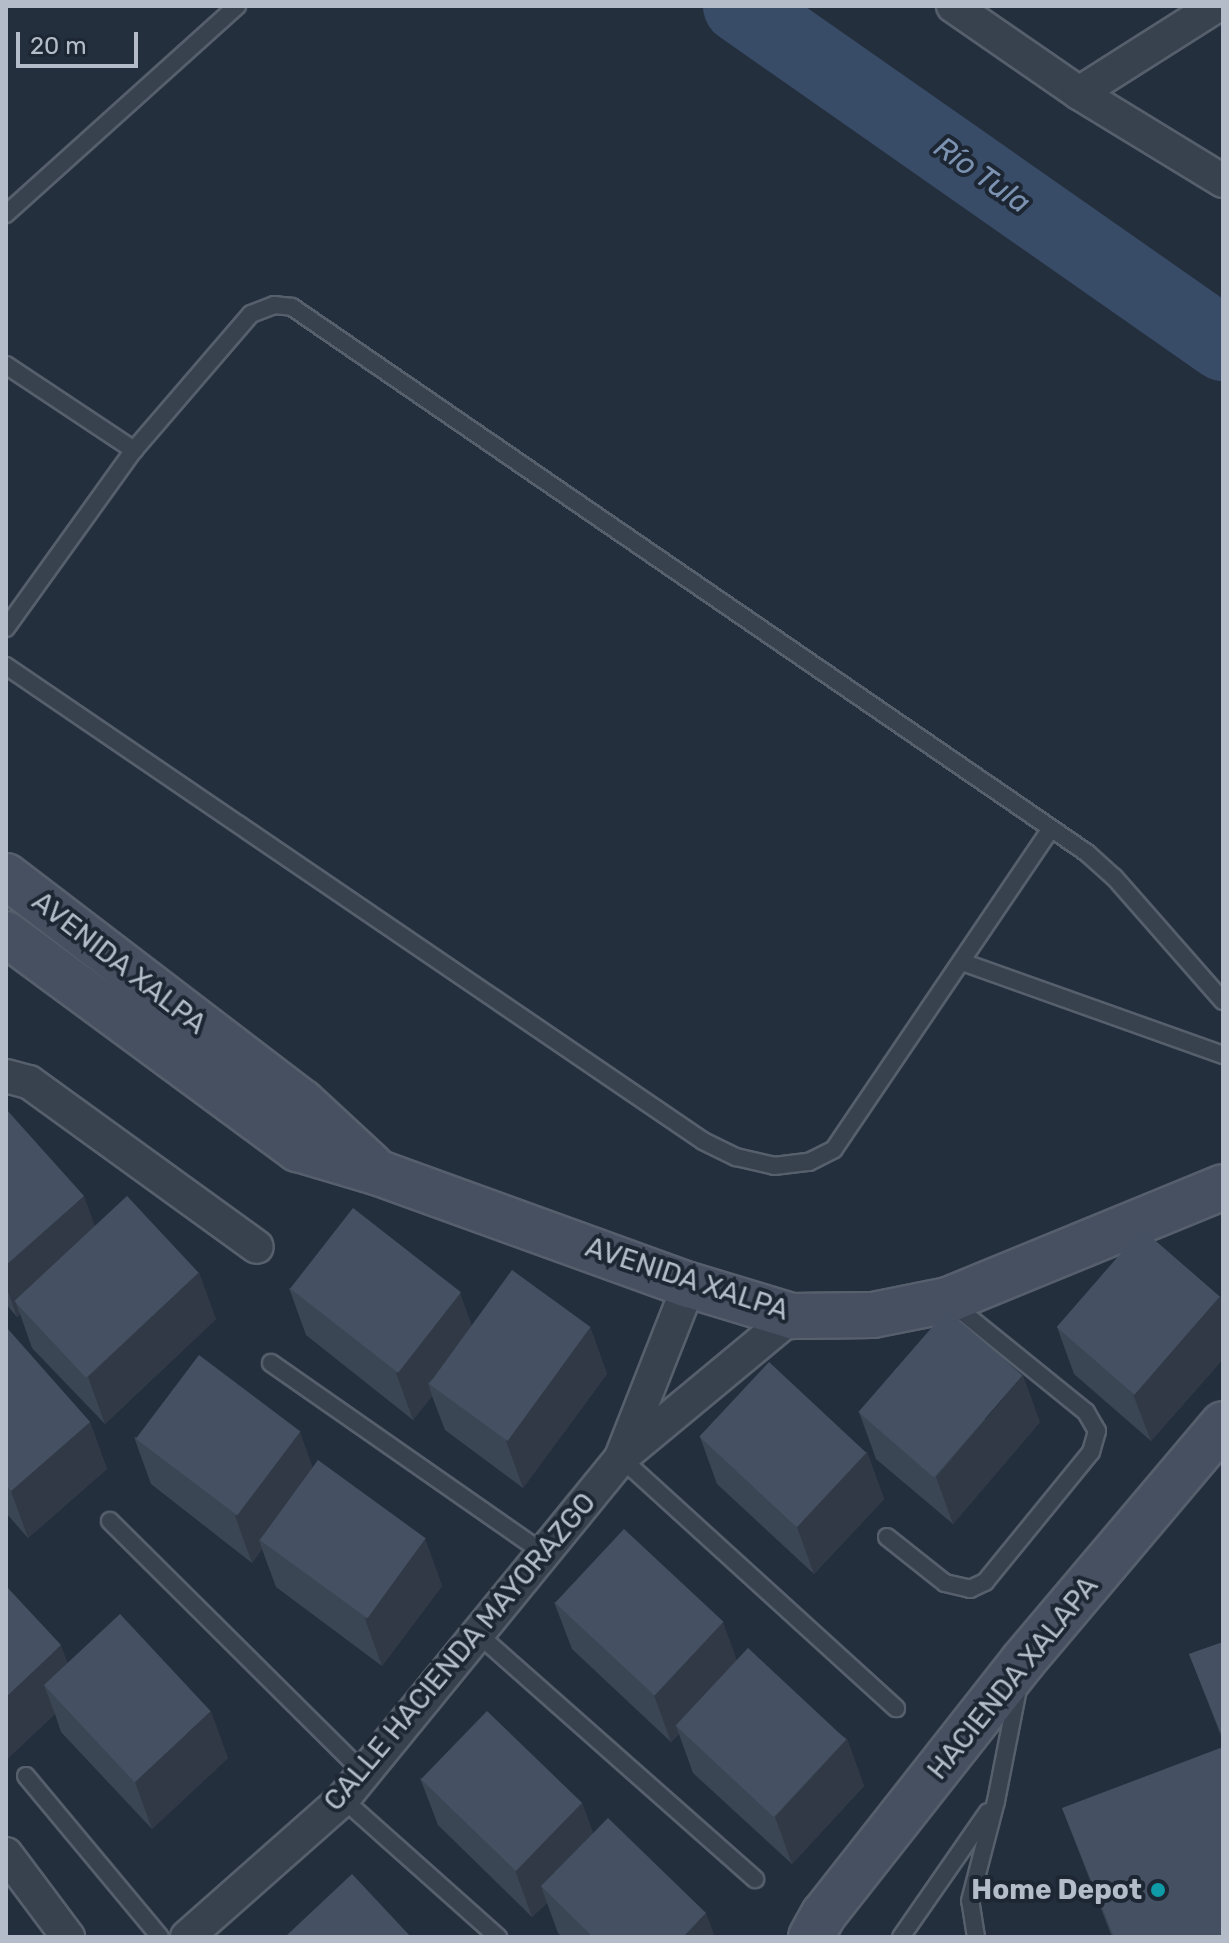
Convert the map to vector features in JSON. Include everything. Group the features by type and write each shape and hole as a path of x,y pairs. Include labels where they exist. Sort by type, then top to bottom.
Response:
{"main road":[{"name":"AVENIDA XALPA","path":"6,876 302,1102 379,1173"},
{"path":"8,937 40,903"},
{"name":"AVENIDA XALPA","path":"8,937 298,1149 379,1173 689,1285 792,1316 873,1315 948,1300 1223,1187"},
{"name":"HACIENDA XALAPA","path":"811,1937 824,1914 1023,1661 1223,1424"}],"street":[{"path":"953,6 1079,93 1223,181"},
{"path":"1079,93 1216,6"},
{"path":"6,1076 29,1082 257,1247"},
{"name":"CALLE HACIENDA MAYORAZGO","path":"621,1458 689,1285"},
{"name":"CALLE HACIENDA MAYORAZGO","path":"187,1937 343,1799 621,1458 792,1316"},
{"path":"6,1854 68,1937"}],"lane":[{"path":"6,214 237,6"},
{"path":"6,628 134,450 251,314 274,305 292,307 1051,829 1114,877 1223,1001"},
{"path":"6,365 134,450"},
{"path":"6,666 703,1141 736,1157 774,1166 809,1162 834,1149 1051,829"},
{"path":"962,962 1223,1055"},
{"path":"887,1537 945,1583 970,1589 985,1582 1091,1452 1097,1431 1086,1412 948,1300"},
{"path":"271,1363 543,1553"},
{"path":"621,1458 896,1708"},
{"path":"110,1521 364,1773"},
{"path":"478,1634 755,1879"},
{"path":"976,1937 970,1901 996,1801 1023,1661"},
{"path":"26,1776 160,1937"},
{"path":"343,1799 498,1937"},
{"path":"901,1937 996,1801"}],"building":[{"path":"6,1109 84,1196 6,1265"},
{"path":"127,1196 199,1273 86,1378 14,1301"},
{"path":"353,1208 461,1292 398,1373 290,1288"},
{"path":"1142,1229 1220,1297 1134,1395 1057,1327"},
{"path":"512,1270 590,1327 508,1441 429,1384"},
{"path":"947,1310 1022,1376 934,1477 858,1412"},
{"path":"6,1327 90,1422 11,1491 6,1485"},
{"path":"199,1355 300,1431 237,1515 136,1439"},
{"path":"769,1362 866,1453 797,1527 699,1437"},
{"path":"318,1460 426,1538 367,1618 260,1540"},
{"path":"624,1529 723,1622 655,1696 555,1603"},
{"path":"6,1586 61,1645 6,1697"},
{"path":"120,1614 211,1711 135,1782 44,1685"},
{"path":"1223,1642 1223,1738 1189,1654"},
{"path":"748,1648 846,1739 774,1817 676,1726"},
{"path":"487,1711 582,1803 516,1871 421,1779"},
{"name":"Home Depot","path":"1223,1747 1223,1937 1114,1937 1062,1808"},
{"path":"608,1818 706,1913 683,1937 593,1937 541,1886"},
{"path":"352,1874 411,1937 285,1937"}],"waterway":[{"name":"Río Tula","path":"740,6 1223,344"}],"place":[{"name":"Home Depot","path":"1158,1890"}]}
